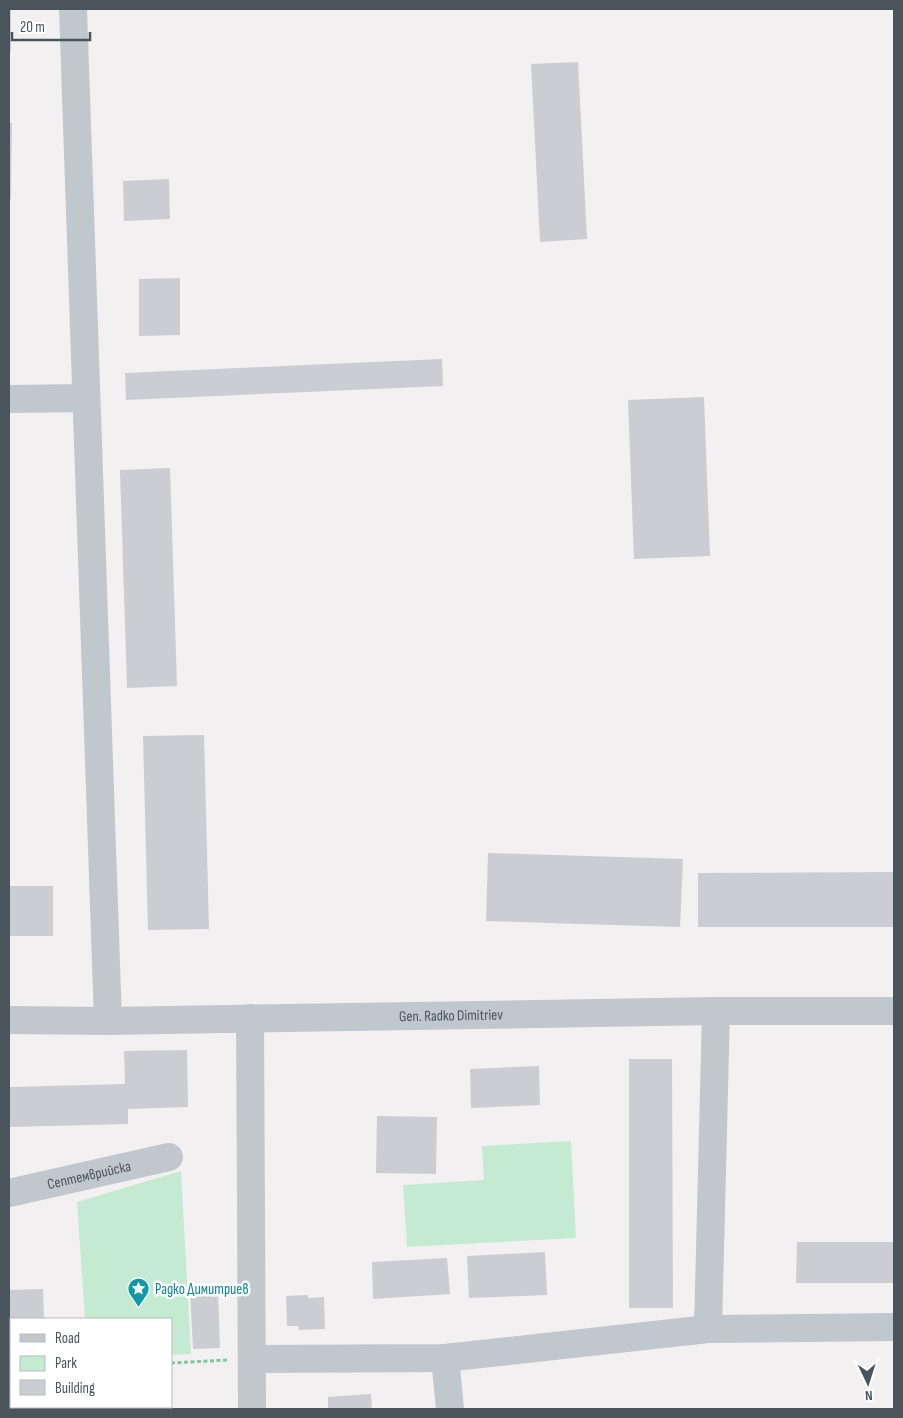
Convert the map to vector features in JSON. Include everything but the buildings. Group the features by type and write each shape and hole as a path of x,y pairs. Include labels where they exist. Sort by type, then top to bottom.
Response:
{"street":[{"path":"73,9 108,1021"},
{"path":"9,399 86,398"},
{"path":"708,1329 716,1011"},
{"name":"Gen. Radko Dimitriev","path":"9,1020 108,1021 716,1011 894,1011"},
{"path":"250,1018 252,1409"},
{"name":"Септемврийска","path":"9,1193 169,1157"},
{"path":"252,1359 445,1358 708,1329 894,1327"},
{"path":"445,1358 450,1409"}],"path":[{"path":"172,1363 252,1359"}],"green space":[{"path":"571,1141 576,1238 407,1247 403,1185 484,1180 482,1146"},
{"path":"181,1171 191,1354 172,1355 172,1318 85,1318 77,1202"}],"place":[{"name":"Радко Димитриев","path":"139,1308"}]}
